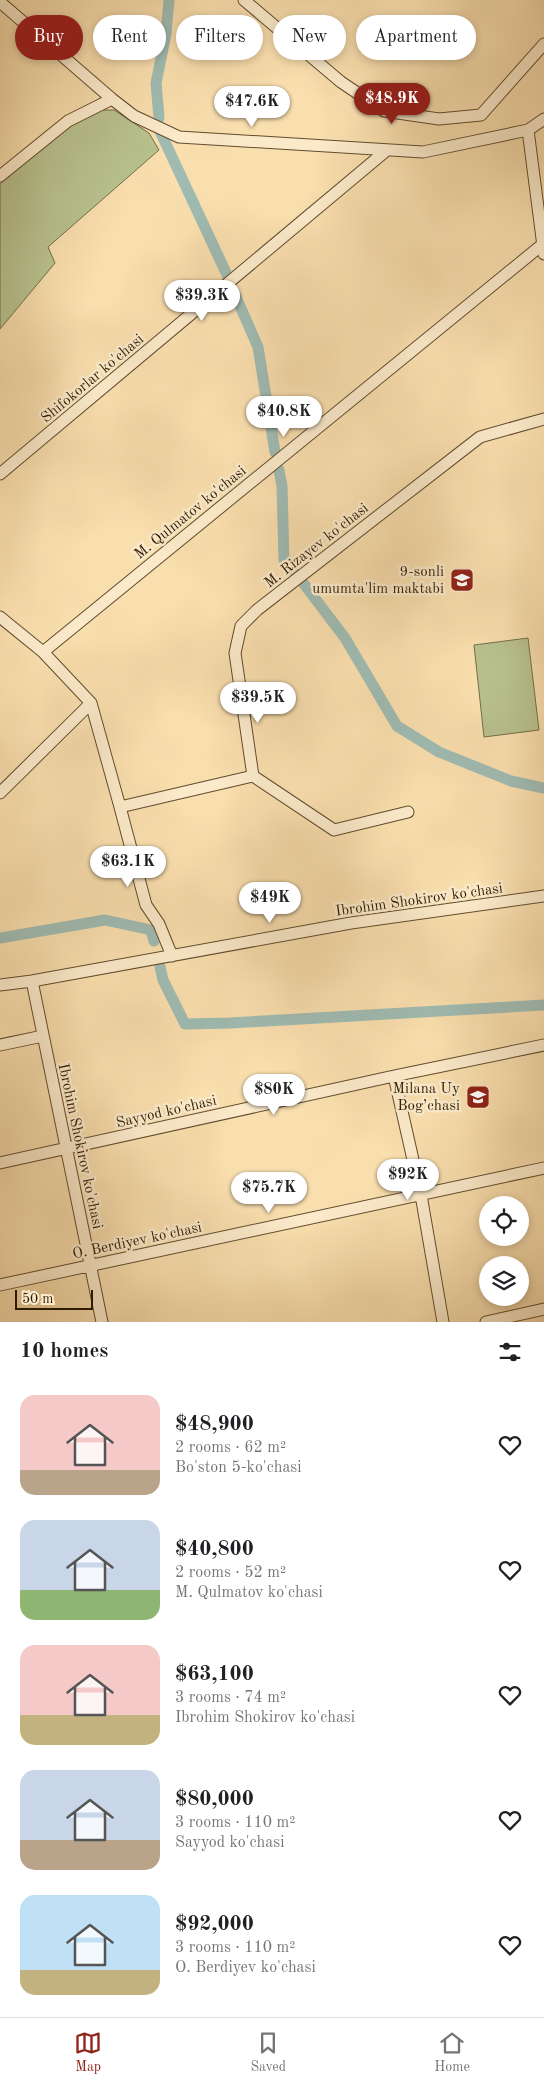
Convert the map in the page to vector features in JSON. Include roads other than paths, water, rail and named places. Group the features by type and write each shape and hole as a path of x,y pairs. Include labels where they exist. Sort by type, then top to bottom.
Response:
{"street":[{"path":"244,0 341,82 384,111 439,119 481,115 544,44"},
{"path":"0,2 134,116 179,137 423,152 528,130 544,119"},
{"path":"0,175 68,121 112,99"},
{"path":"528,130 543,249"},
{"name":"Shifokorlar ko'chasi","path":"0,474 387,150"},
{"name":"M. Qulmatov ko'chasi","path":"42,652 543,249"},
{"name":"M. Rizayev ko'chasi","path":"253,776 235,653 241,626 257,610 480,437 544,419"},
{"path":"2,623 42,652 91,703 146,905 159,924 172,956"},
{"path":"0,793 91,703"},
{"path":"120,807 253,776 334,830 408,812"},
{"name":"Ibrohim Shokirov ko'chasi","path":"0,985 172,956 351,922 544,896"},
{"name":"Ibrohim Shokirov ko'chasi","path":"32,981 102,1322"},
{"path":"0,1045 43,1036"},
{"name":"Sayyod ko'chasi","path":"0,1163 394,1076 544,1045"},
{"path":"394,1076 420,1195 443,1322"},
{"name":"O. Berdiyev ko'chasi","path":"0,1285 544,1168"},
{"path":"486,1322 544,1309"}],"waterway":[{"path":"159,118 156,83 166,34 169,0"},
{"path":"159,129 228,277"},
{"path":"233,290 258,347 275,452"},
{"path":"279,470 282,486 284,560 293,571"},
{"path":"304,584 345,638 397,726 439,752 511,781 544,788"},
{"path":"0,938 105,920 151,930 154,941"},
{"path":"160,967 163,980 185,1024 544,1005"}],"place":[{"name":"9-sonli umumta'lim maktabi","path":"462,580"},
{"name":"Milana Uy Bog’chasi","path":"478,1097"}]}
